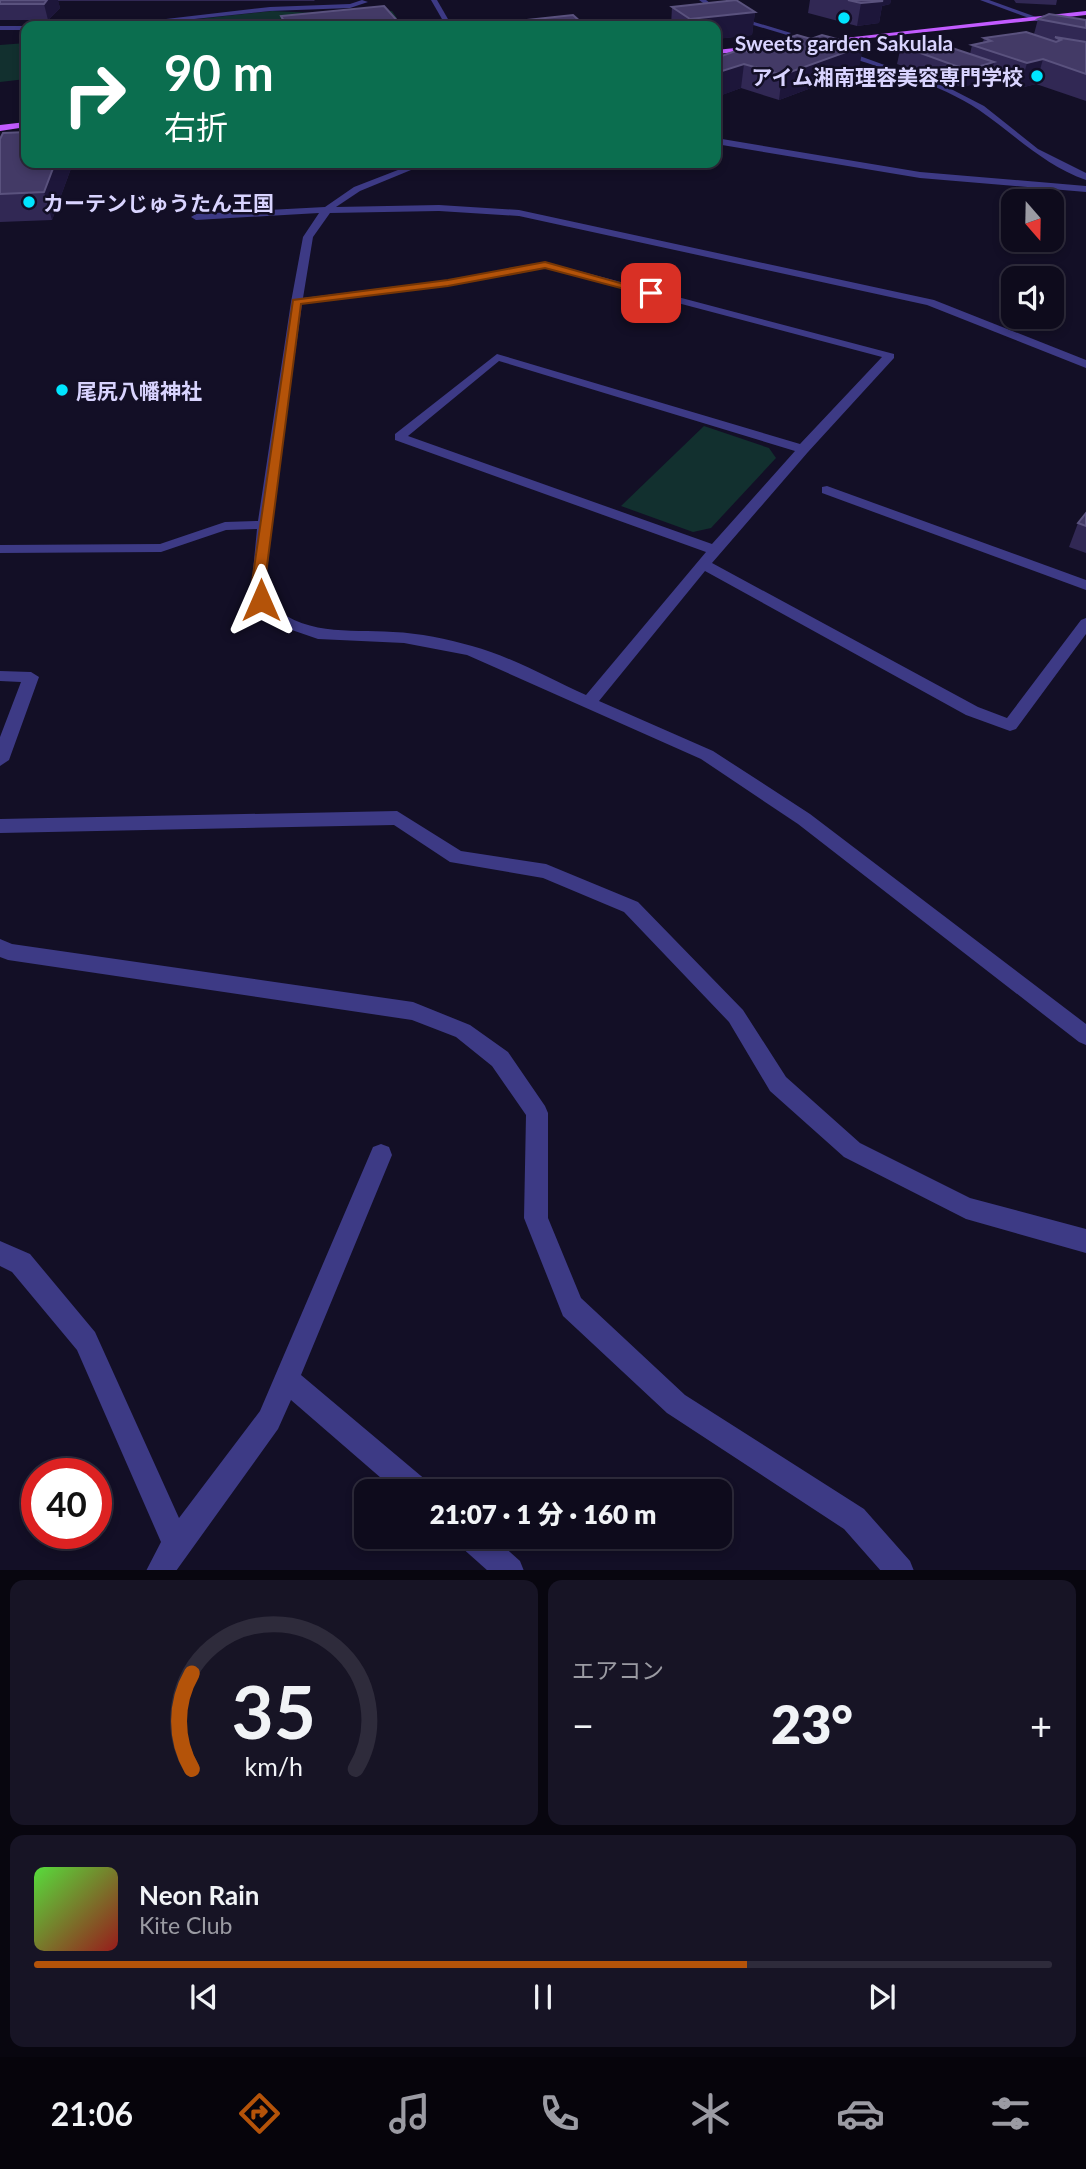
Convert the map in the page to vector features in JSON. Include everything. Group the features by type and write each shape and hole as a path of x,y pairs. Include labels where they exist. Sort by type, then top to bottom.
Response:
{"main road":[{"path":"721,51 1086,13"},
{"path":"0,128 21,126"}],"street":[{"path":"157,21 270,9 350,6 359,5 365,0"},
{"path":"434,0 446,21"},
{"path":"590,0 607,0"},
{"path":"702,0 722,14 787,33"},
{"path":"936,0 956,0"},
{"path":"983,0 1086,37"},
{"path":"0,28 21,28"},
{"path":"843,52 925,82 970,102 1035,150 1086,177"},
{"path":"721,142 920,175 1086,189"},
{"path":"412,168 359,189 325,212 308,237 296,302 265,524 258,589 261,600 272,612 295,626 314,633 338,637 433,641 472,651 707,755 804,819 1086,1036"},
{"path":"196,217 397,206 465,207 519,213 930,302 1086,365"},
{"path":"296,302 448,283 545,265 890,356 803,449 715,550 589,702"},
{"path":"715,550 399,437 497,357 803,449"},
{"path":"827,490 1086,585"},
{"path":"0,549 161,548 225,526 265,524"},
{"path":"704,565 972,711 1010,725 1086,623"},
{"path":"0,676 31,677 0,760"},
{"path":"0,826 397,818 457,857 546,871 631,907 736,1016 778,1084 852,1150 966,1208 1086,1241"},
{"path":"0,947 8,952 412,1011 463,1031 500,1059 537,1113 536,1218 572,1307 676,1404 854,1519 900,1570"},
{"path":"160,1570 176,1544 269,1420 380,1155"},
{"path":"0,1252 21,1263 86,1340 176,1544"},
{"path":"286,1379 403,1479"},
{"path":"485,1549 510,1570"}],"green space":[{"path":"365,8 392,11 397,18 384,21 179,21 272,11 316,13"},
{"path":"21,43 21,80 0,82 0,45"},
{"path":"704,426 769,448 776,458 711,528 693,532 621,506"}],"building":[{"path":"0,0 47,0 44,4 0,4"},
{"path":"736,0 755,12 690,19 672,7"},
{"path":"848,0 880,0 883,1 861,3"},
{"path":"384,6 398,21 284,21 281,16"},
{"path":"1049,14 1086,20 1086,28 1038,19"},
{"path":"573,15 580,21 516,21"},
{"path":"1026,32 1056,42 1061,40 1055,37 1086,42 1086,74 1043,59 1027,63 972,45 991,41 984,38"},
{"path":"797,35 811,39 822,35 863,46 782,75 744,64 721,71 721,56 741,49 748,52"},
{"path":"928,40 994,62 967,70 901,46"},
{"path":"21,132 21,168 53,168 44,192 0,194 0,139 3,133"},
{"path":"1086,513 1086,526 1078,523"}],"place":[{"name":"Sweets garden Sakulala","path":"844,18"},
{"name":"アイム湘南理容美容専門学校","path":"1037,76"},
{"name":"カーテンじゅうたん王国","path":"29,202"},
{"name":"尾尻八幡神社","path":"62,390"}],"route":[{"path":"261,600 258,589 265,524 296,302 448,283 545,265 651,293"}]}
